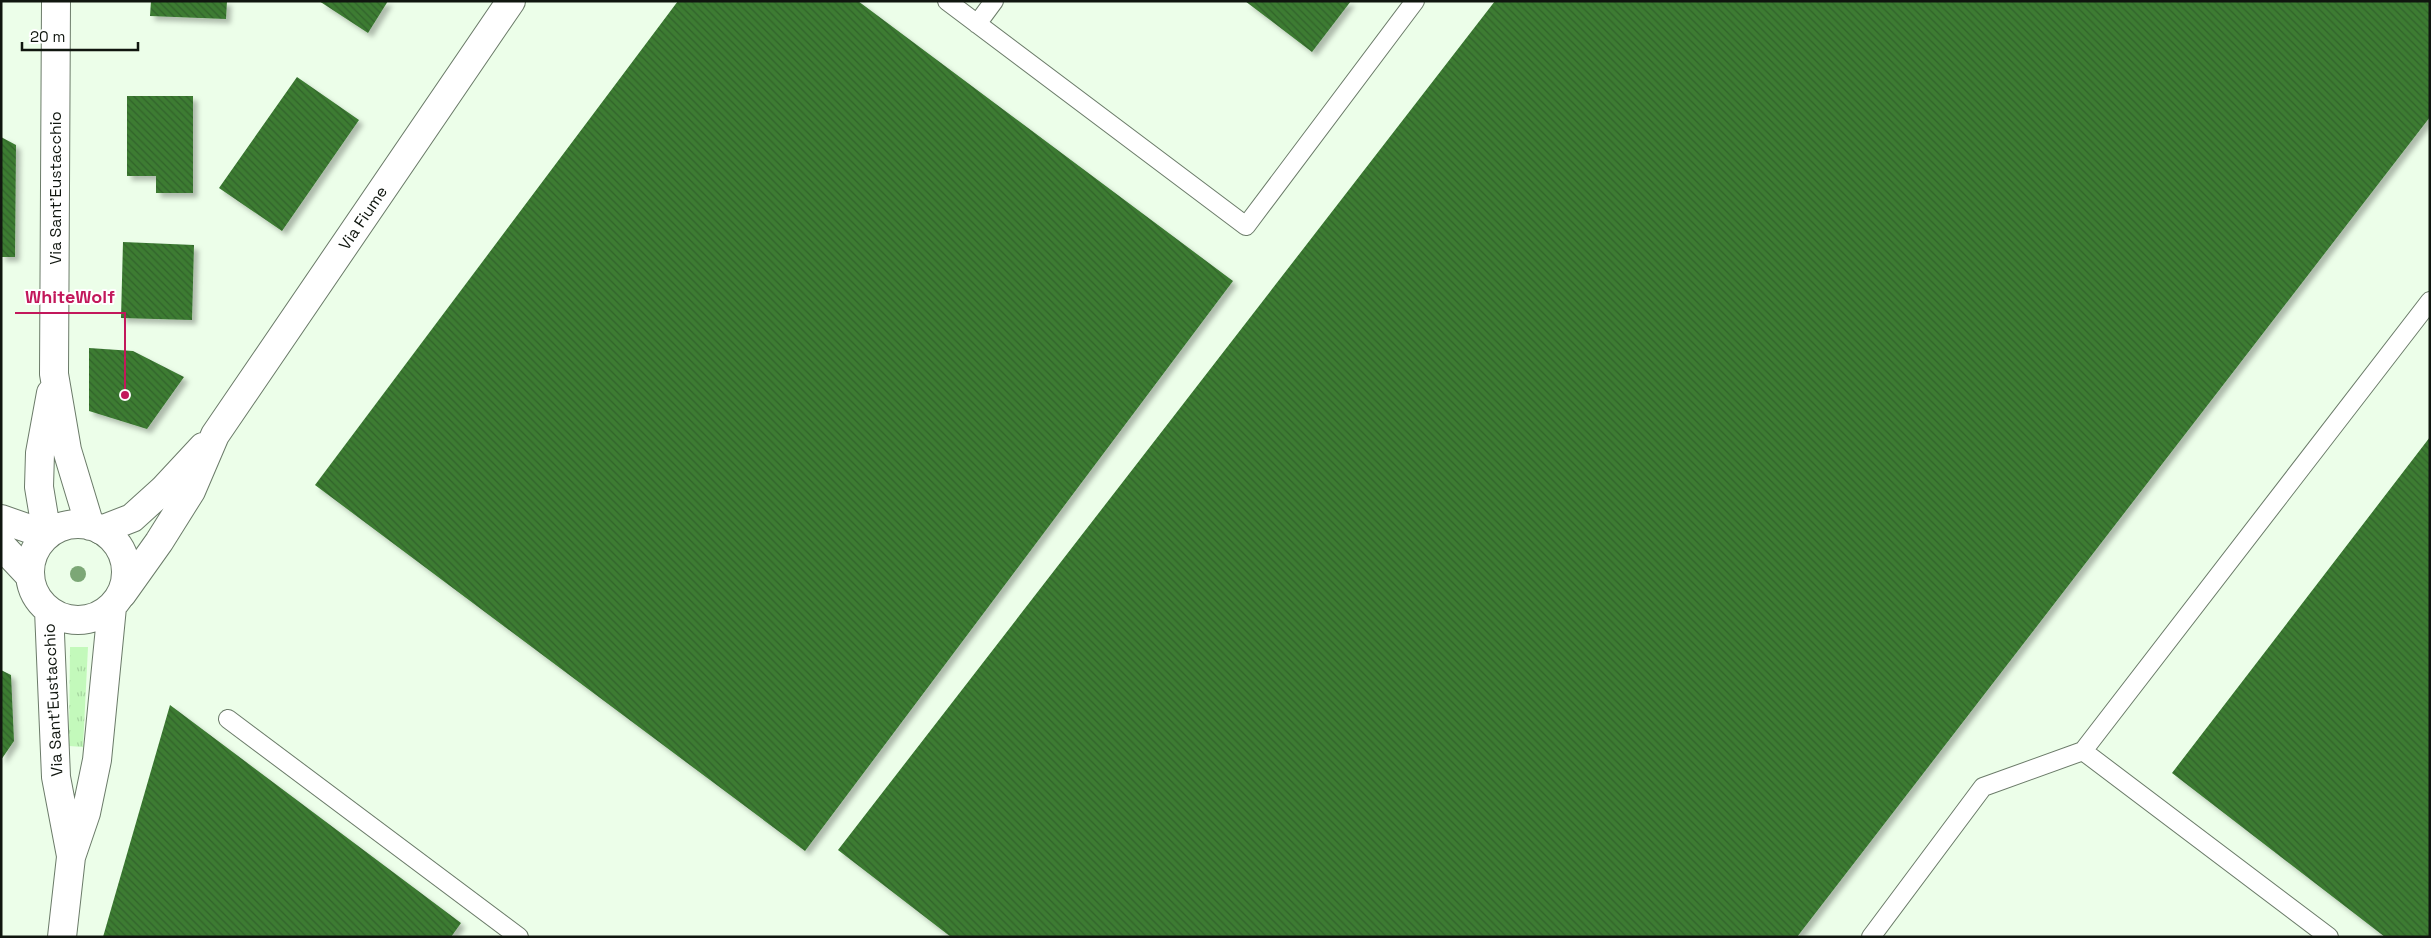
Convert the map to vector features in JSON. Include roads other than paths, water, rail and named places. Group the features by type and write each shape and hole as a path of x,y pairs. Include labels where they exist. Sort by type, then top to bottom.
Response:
{"street":[{"name":"Via Sant'Eustacchio","path":"47,535 39,487 40,453 54,374 56,1"},
{"name":"Via Fiume","path":"95,528 132,518 163,490 215,436 511,1"},
{"name":"Via Sant'Eustacchio","path":"54,374 67,450 95,528"},
{"name":"Via Fiume","path":"117,600 159,542 191,491 215,436"},
{"path":"1,519 47,535"},
{"path":"30,576 32,561 37,547 47,535 67,526 95,528 115,541 124,558 126,575 117,600 94,617 74,620 49,610"},
{"path":"1,545 30,576"},
{"name":"Via Sant'Eustacchio","path":"30,576 40,601 49,610 56,777 71,858"},
{"name":"Via Sant'Eustacchio","path":"62,937 71,858 92,788 117,600"}],"lane":[{"path":"946,1 1246,226 1415,1"},
{"path":"977,24 994,1"},
{"path":"1871,937 1983,787 2082,751 2430,301"},
{"path":"228,719 519,937"},
{"path":"2082,751 2329,937"}],"place":[{"name":"WhiteWolf","path":"125,395"}]}
